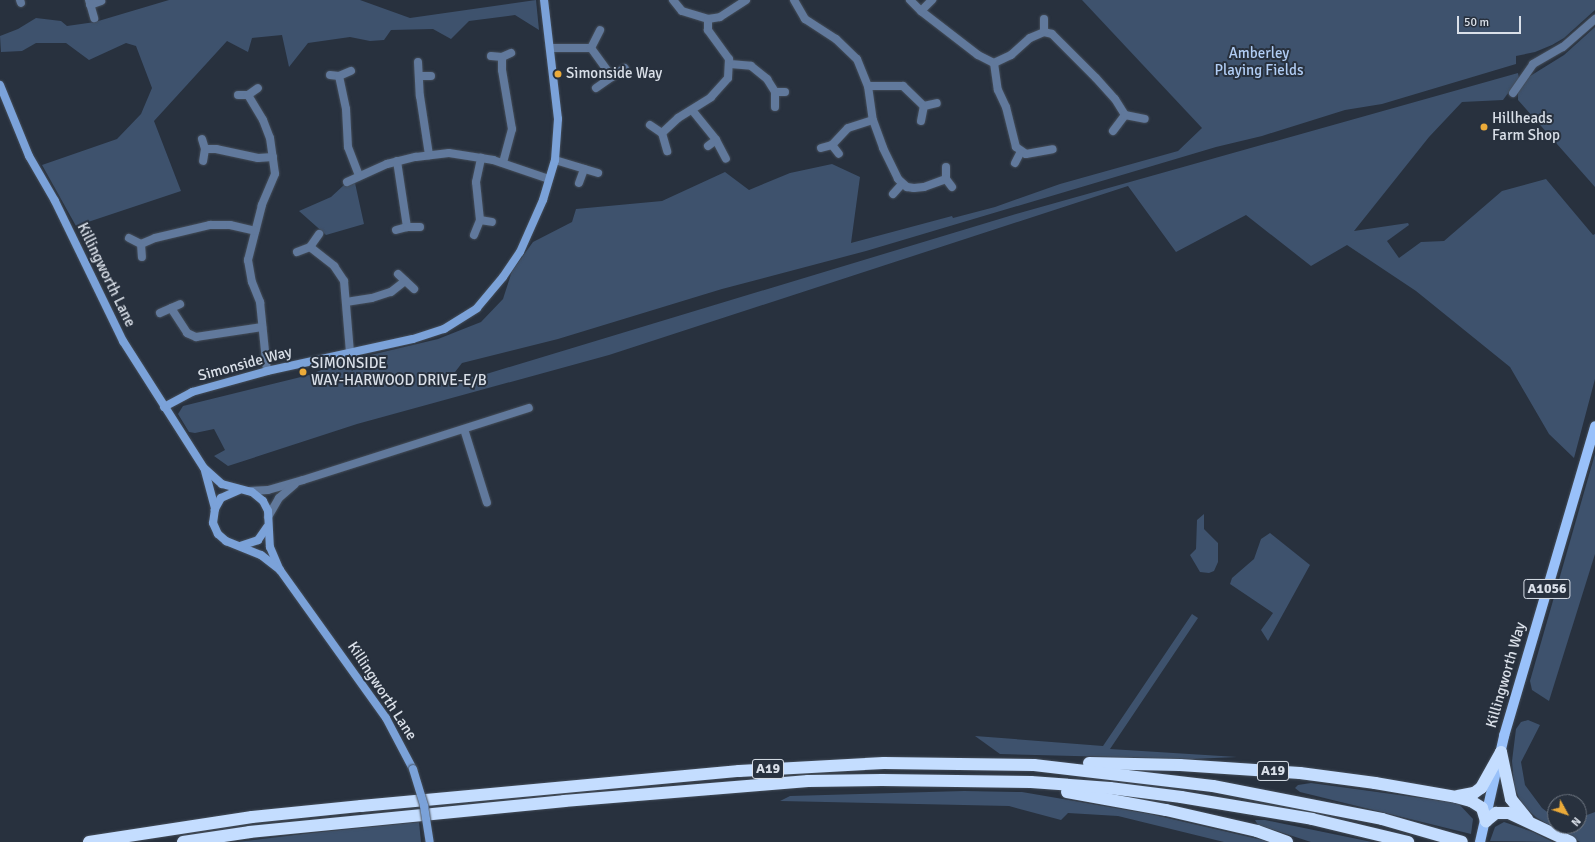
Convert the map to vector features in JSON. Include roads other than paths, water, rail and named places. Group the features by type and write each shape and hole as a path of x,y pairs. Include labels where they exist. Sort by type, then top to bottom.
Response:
{"highway":[{"name":"A19","path":"1456,797 1474,793 1481,788 1501,752"},
{"name":"A1056","path":"1501,752 1506,786 1511,799 1529,822"},
{"name":"A19","path":"88,842 260,816 739,771 884,763 1034,765 1075,763 1175,765 1300,773 1456,797 1482,808 1486,821"},
{"name":"A19","path":"1034,765 1213,786 1323,806 1462,842"},
{"name":"A19","path":"183,842 359,821 801,782 882,780 1031,782 1110,788 1215,802 1312,819 1408,842"},
{"name":"A19","path":"1031,782 1057,790 1166,810 1249,829 1287,842"},
{"path":"1486,821 1492,815 1502,812 1529,822 1571,842"}],"main road":[{"name":"Simonside Way","path":"164,407 192,392 267,371 350,353 444,329 477,308 503,277 520,252 533,225 555,160 558,119 552,48 544,0"},
{"name":"Killingworth Lane","path":"0,85 29,156 55,201 110,317 164,407 204,468"},
{"name":"Killingworth Way","path":"1480,842 1501,752 1595,426"},
{"path":"204,468 222,484 245,491 263,501 268,521 270,547 280,570"},
{"path":"204,468 214,509 213,524 218,534 226,541 261,554 280,570"},
{"path":"214,509 226,494 245,491"},
{"path":"240,546 258,540 268,521"},
{"name":"Killingworth Lane","path":"280,570 386,718 413,769 424,806 430,842"}],"street":[{"path":"673,0 682,11 708,19 720,17 746,0"},
{"path":"794,0 805,19 841,43 857,59 868,86 873,120 883,148 902,184 907,187 924,188 946,179"},
{"path":"910,0 921,11 978,55 994,63"},
{"path":"921,11 932,0"},
{"path":"94,18 89,2 101,1"},
{"path":"662,134 678,118 717,92 728,78 730,64 727,53 708,30 708,19"},
{"path":"1044,19 1044,32"},
{"path":"1513,93 1533,64 1563,47 1595,19"},
{"path":"591,48 600,30"},
{"path":"994,63 1010,55 1030,38 1044,32 1052,34 1066,46 1115,99 1125,115 1145,118"},
{"path":"552,48 591,48"},
{"path":"591,48 612,77"},
{"path":"491,56 502,57 511,53"},
{"path":"502,57 502,70 512,129 503,164"},
{"path":"418,62 429,155"},
{"path":"994,63 998,90 1006,107 1014,141 1020,153"},
{"path":"730,64 746,64 757,69 767,79 775,92 775,107"},
{"path":"596,88 625,68"},
{"path":"330,75 339,76 351,70"},
{"path":"339,76 346,109 348,147 358,176"},
{"path":"419,76 431,76"},
{"path":"868,86 903,86 924,106"},
{"path":"238,95 248,95 258,88"},
{"path":"775,92 785,92"},
{"path":"248,95 263,120 273,157 275,174 262,205 248,260 252,282 260,302 267,371"},
{"path":"924,106 937,103"},
{"path":"921,121 924,106"},
{"path":"692,110 716,140 726,159"},
{"path":"1113,130 1125,115"},
{"path":"821,148 832,145 848,128 873,120"},
{"path":"650,125 662,134 667,151"},
{"path":"202,139 205,149 202,161"},
{"path":"708,146 716,140"},
{"path":"832,145 839,154"},
{"path":"205,149 216,149 258,158 273,157"},
{"path":"1020,153 1036,154 1053,149"},
{"path":"347,182 358,176 397,161 448,153 481,158 549,179"},
{"path":"1015,164 1020,153"},
{"path":"474,235 480,220 476,182 481,158"},
{"path":"555,160 598,173"},
{"path":"397,161 408,226"},
{"path":"946,167 946,179 952,187"},
{"path":"579,183 584,168"},
{"path":"893,194 902,184"},
{"path":"480,220 492,222"},
{"path":"141,244 155,238 210,225 230,225 255,231"},
{"path":"396,230 408,226 420,227"},
{"path":"297,252 310,247 319,234"},
{"path":"130,238 141,244"},
{"path":"141,244 142,257"},
{"path":"310,247 340,273 344,281 350,353"},
{"path":"398,274 414,289"},
{"path":"346,302 372,298 391,292 405,280"},
{"path":"160,313 180,304"},
{"path":"171,308 187,333 196,337 262,327"},
{"path":"245,491 268,490 303,480 529,408"},
{"path":"464,429 487,503"},
{"path":"268,521 279,498 303,480"}],"place":[{"name":"Simonside Way","path":"558,74"},
{"name":"Hillheads Farm Shop","path":"1484,127"},
{"name":"SIMONSIDE WAY-HARWOOD DRIVE-E/B","path":"303,372"}],"park label":[{"name":"Amberley Playing Fields","path":"1259,62"}]}
